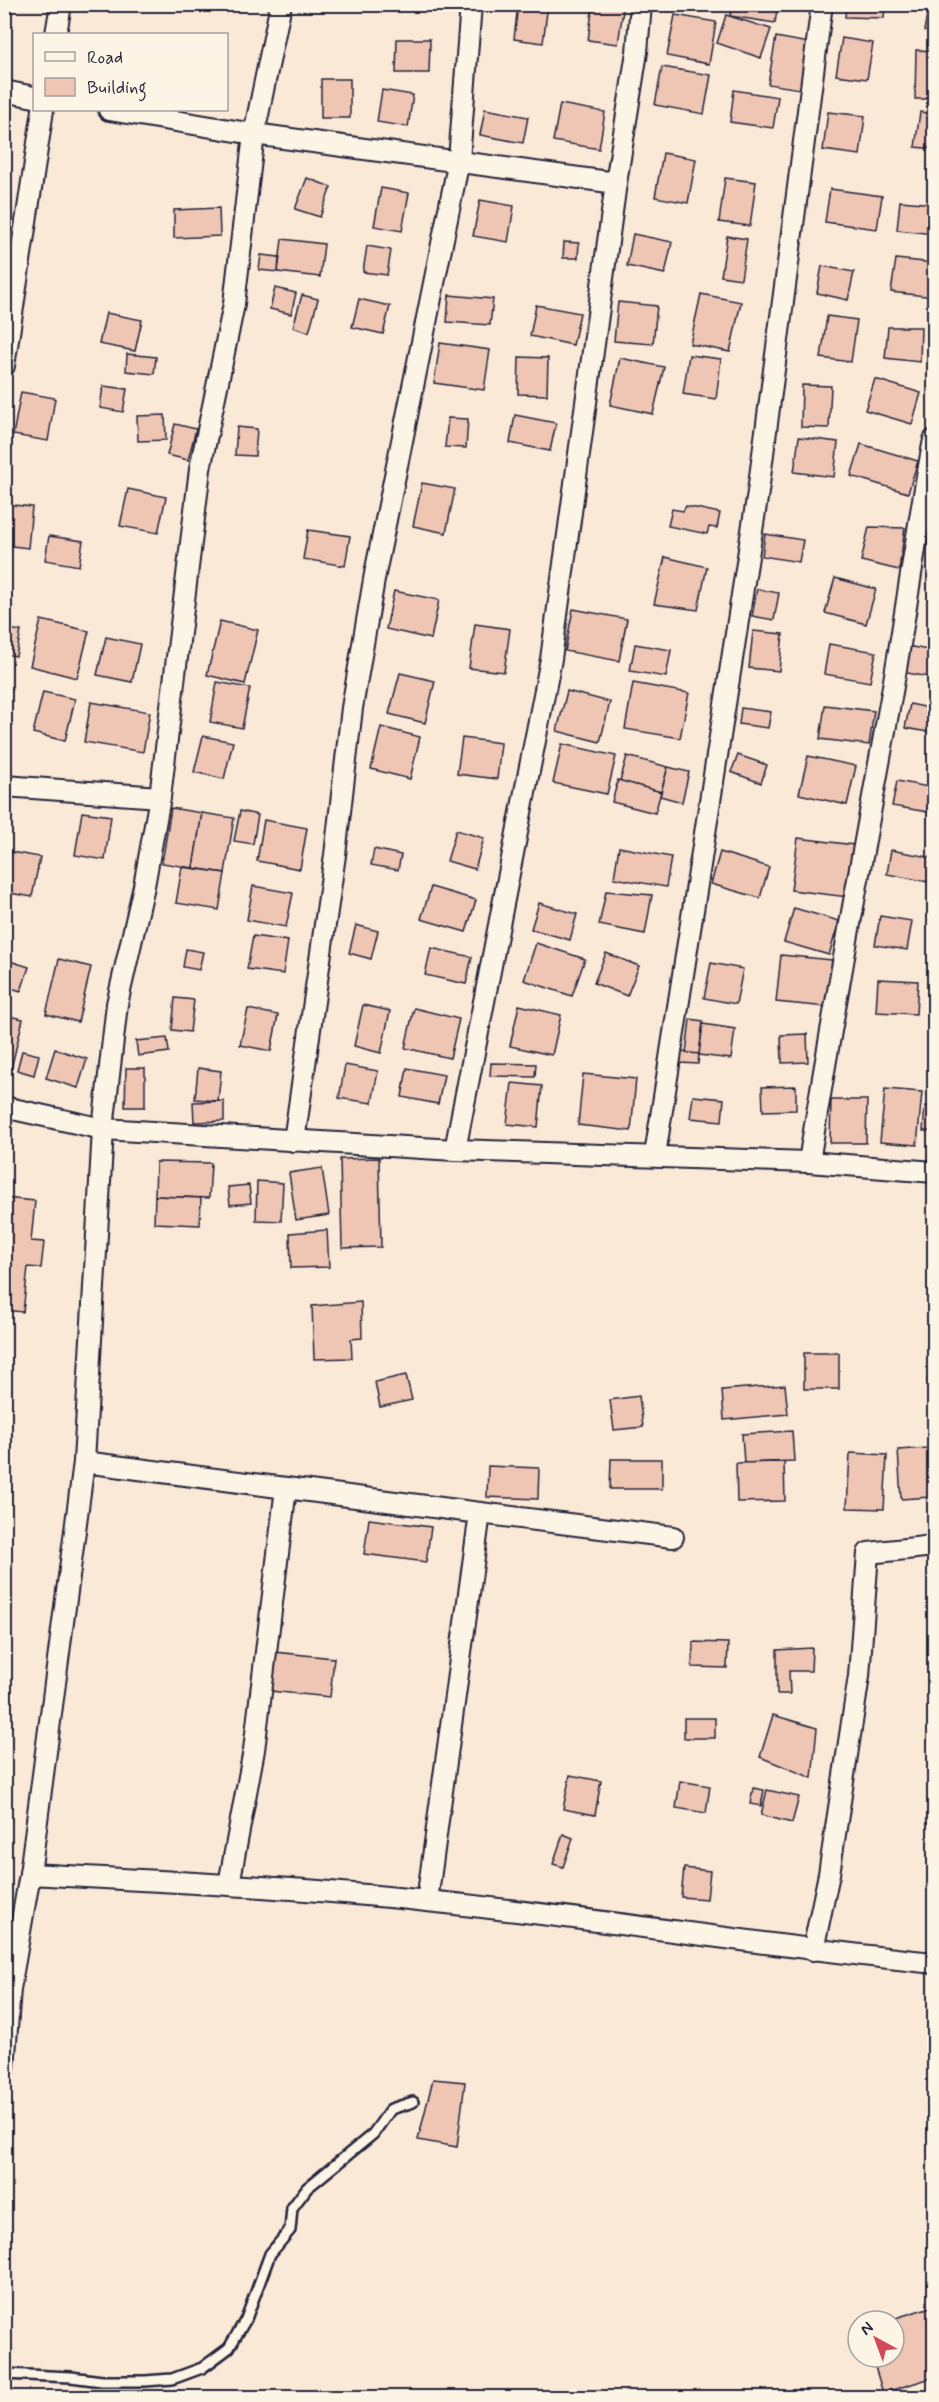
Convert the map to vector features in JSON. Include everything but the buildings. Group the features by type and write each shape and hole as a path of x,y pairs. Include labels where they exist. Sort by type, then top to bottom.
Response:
{"street":[{"path":"56,33 61,4"},
{"path":"4,2068 7,1989 30,1874 84,1462 103,1130 117,1004 144,886 160,797 200,469 234,304 254,134 281,4"},
{"path":"294,1141 335,855 352,708 375,574 459,160 471,4"},
{"path":"455,1150 551,659 616,183 637,52 641,4"},
{"path":"656,1155 758,492 822,4"},
{"path":"4,91 33,97"},
{"path":"4,366 44,111"},
{"path":"115,111 254,134 616,183"},
{"path":"809,1162 832,1020 893,688 920,509 934,440"},
{"path":"4,786 160,797"},
{"path":"4,1107 103,1130 455,1150 656,1155 809,1162 934,1172"},
{"path":"84,1462 673,1537"},
{"path":"229,1884 254,1750 286,1488"},
{"path":"427,1901 480,1513"},
{"path":"813,1950 828,1874 859,1676 868,1553 934,1546"},
{"path":"30,1874 229,1884 427,1901 934,1963"}],"lane":[{"path":"4,2374 102,2381 145,2380 172,2379 202,2368 229,2349 246,2319 270,2254 290,2230 292,2208 307,2188 373,2134 391,2109 413,2102"}]}
